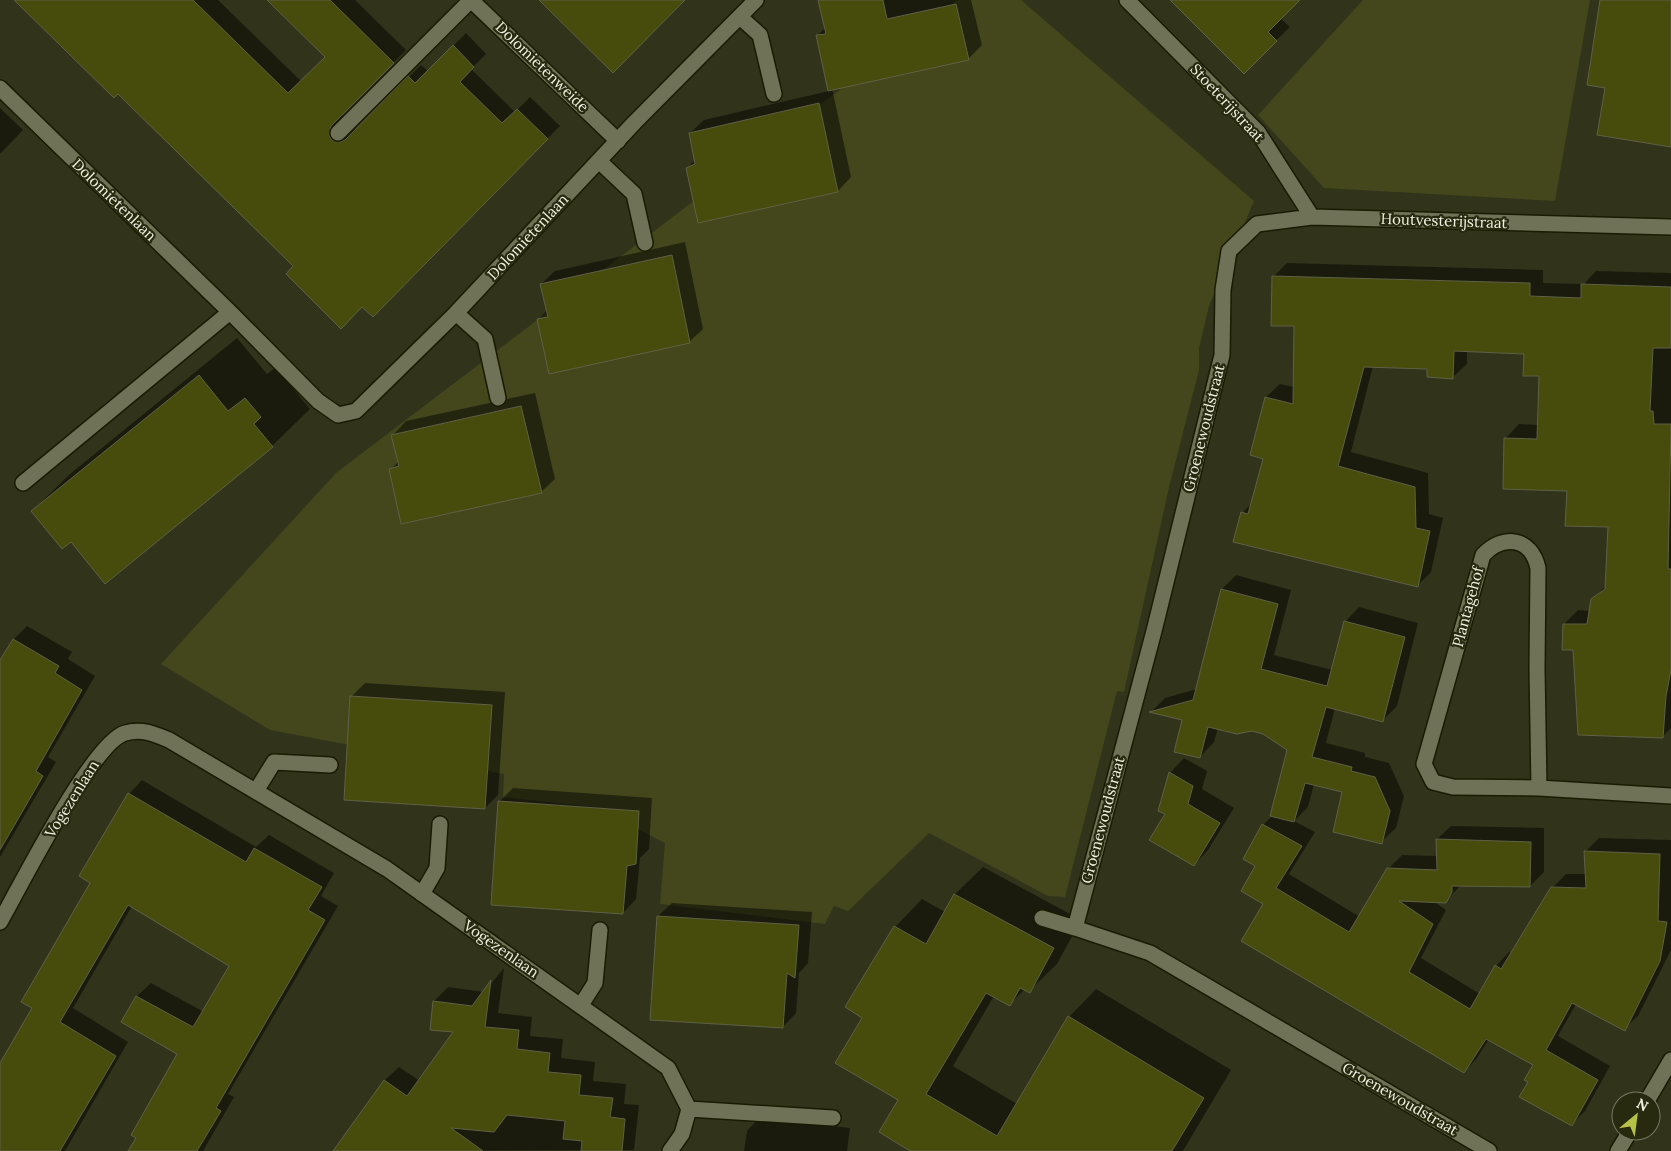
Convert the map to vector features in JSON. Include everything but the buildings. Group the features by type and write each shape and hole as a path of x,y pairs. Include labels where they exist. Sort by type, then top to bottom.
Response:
{"street":[{"name":"Dolomietenweide","path":"338,133 471,0 618,140"},
{"name":"Dolomietenlaan","path":"0,88 230,312 318,401 338,414 356,411 456,313 618,140 756,0"},
{"name":"Stoeterijstraat","path":"1127,0 1258,132 1312,217"},
{"path":"740,16 760,35 774,94"},
{"path":"599,161 634,194 645,243"},
{"name":"Houtvesterijstraat","path":"1229,251 1256,224 1312,217 1671,227"},
{"name":"Groenewoudstraat","path":"1229,251 1223,290 1222,355 1154,630 1075,928 1150,953 1489,1151"},
{"path":"23,483 230,312"},
{"path":"456,313 485,339 498,398"},
{"name":"Plantagehof","path":"1539,788 1538,568 1535,553 1524,545 1508,542 1493,544 1483,555 1424,764 1434,782 1442,786 1539,788 1671,796"},
{"name":"Vogezenlaan","path":"0,922 86,771 106,746 124,733 147,731 169,740 387,869 668,1068 689,1109"},
{"path":"256,792 274,762 330,765"},
{"path":"422,894 437,868 440,824"},
{"path":"1042,918 1075,928"},
{"path":"581,1005 595,983 600,930"},
{"path":"1653,1091 1671,1060"},
{"path":"670,1151 682,1134 689,1109 833,1118"}],"green space":[{"path":"958,0 1021,0 1254,201 1209,306 1199,348 1199,370 1169,487 1124,692 1117,691 1065,897 1048,896 929,833 848,911 834,906 825,924 660,904 665,843 594,807 503,797 504,774 270,730 161,664 336,473"},
{"path":"1363,0 1590,0 1555,201 1324,188 1258,115"}]}
